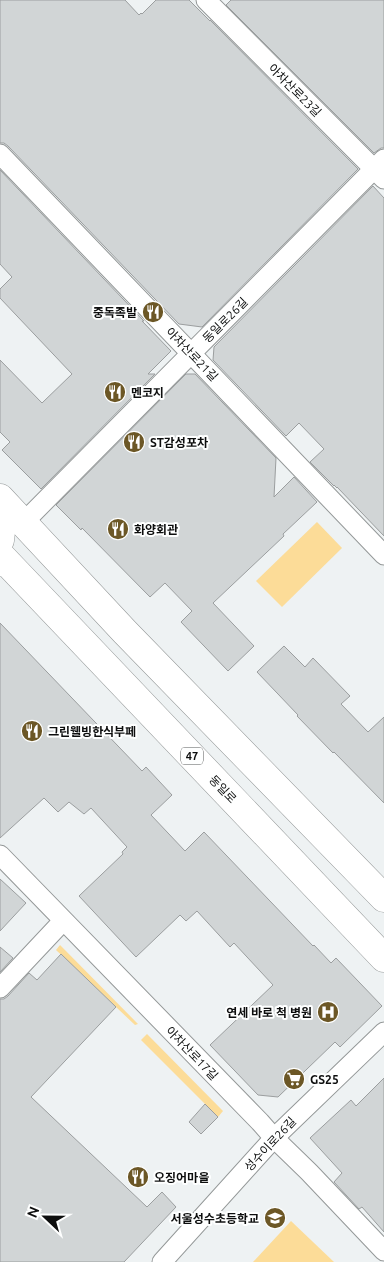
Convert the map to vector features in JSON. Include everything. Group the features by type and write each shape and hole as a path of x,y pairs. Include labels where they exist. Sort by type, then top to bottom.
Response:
{"main road":[{"path":"0,498 12,517 384,898"},
{"path":"0,540 2,523 12,517"},
{"name":"동일로","path":"0,555 384,958"}],"street":[{"name":"아차산로23길","path":"206,0 381,169"},
{"name":"아차산로21길","path":"0,154 384,555"},
{"name":"동일로26길","path":"12,517 192,353 381,169"},
{"name":"아차산로17길","path":"0,855 384,1251"},
{"path":"0,988 63,920"},
{"name":"성수이로26길","path":"162,1262 274,1138 384,1032"}],"shaded area":[{"path":"317,522 342,548 282,607 256,581"},
{"path":"60,945 138,1024 135,1025 56,950"},
{"path":"147,1034 223,1111 218,1117 141,1040"},
{"path":"291,1221 334,1262 253,1262"}],"building":[{"path":"0,0 125,0 139,15 156,0 189,0 358,169 202,327 179,324 8,146 0,143"},
{"path":"231,0 384,0 384,148 374,153 226,5"},
{"path":"0,170 171,351 148,374 155,374 41,489 2,450 10,442 0,432 0,360 42,403 72,374 0,298 0,289 12,277 0,264"},
{"path":"373,186 384,198 384,536 310,462 324,449 299,423 286,436 213,360 214,347"},
{"path":"186,374 195,374 276,458 274,497 294,477 317,502 213,603 254,646 228,671 181,622 192,611 165,583 150,597 82,528 81,530 56,505"},
{"path":"0,623 142,771 146,767 172,795 151,815 185,851 204,832 313,946 331,963 336,958 382,1006 340,1047 335,1042 278,1097 258,1095 210,1045 273,985 234,943 230,947 197,911 186,921 180,915 136,957 79,896 123,854 122,852 127,847 91,808 84,814 69,802 58,812 44,798 0,838"},
{"path":"284,646 305,667 313,658 350,696 341,704 368,732 384,717 384,803 297,716 257,672"},
{"path":"0,879 26,903 0,931"},
{"path":"0,947 13,958 0,972"},
{"path":"61,954 116,1007 31,1097 147,1207 162,1192 176,1207 124,1262 0,1262 0,999 8,996 29,973 37,980"},
{"path":"384,1078 384,1232 362,1207 359,1209 334,1182 342,1173 310,1138 351,1100 356,1106"},
{"path":"205,1104 218,1117 201,1134 189,1122"}],"place":[{"name":"중독족발","path":"153,312"},
{"name":"멘코지","path":"115,392"},
{"name":"ST감성포차","path":"134,442"},
{"name":"화양회관","path":"118,529"},
{"name":"그린웰빙한식부페","path":"32,731"},
{"name":"연세 바로 척 병원","path":"328,1012"},
{"name":"GS25","path":"294,1079"},
{"name":"오징어마을","path":"138,1177"},
{"name":"서울성수초등학교","path":"275,1218"}]}
